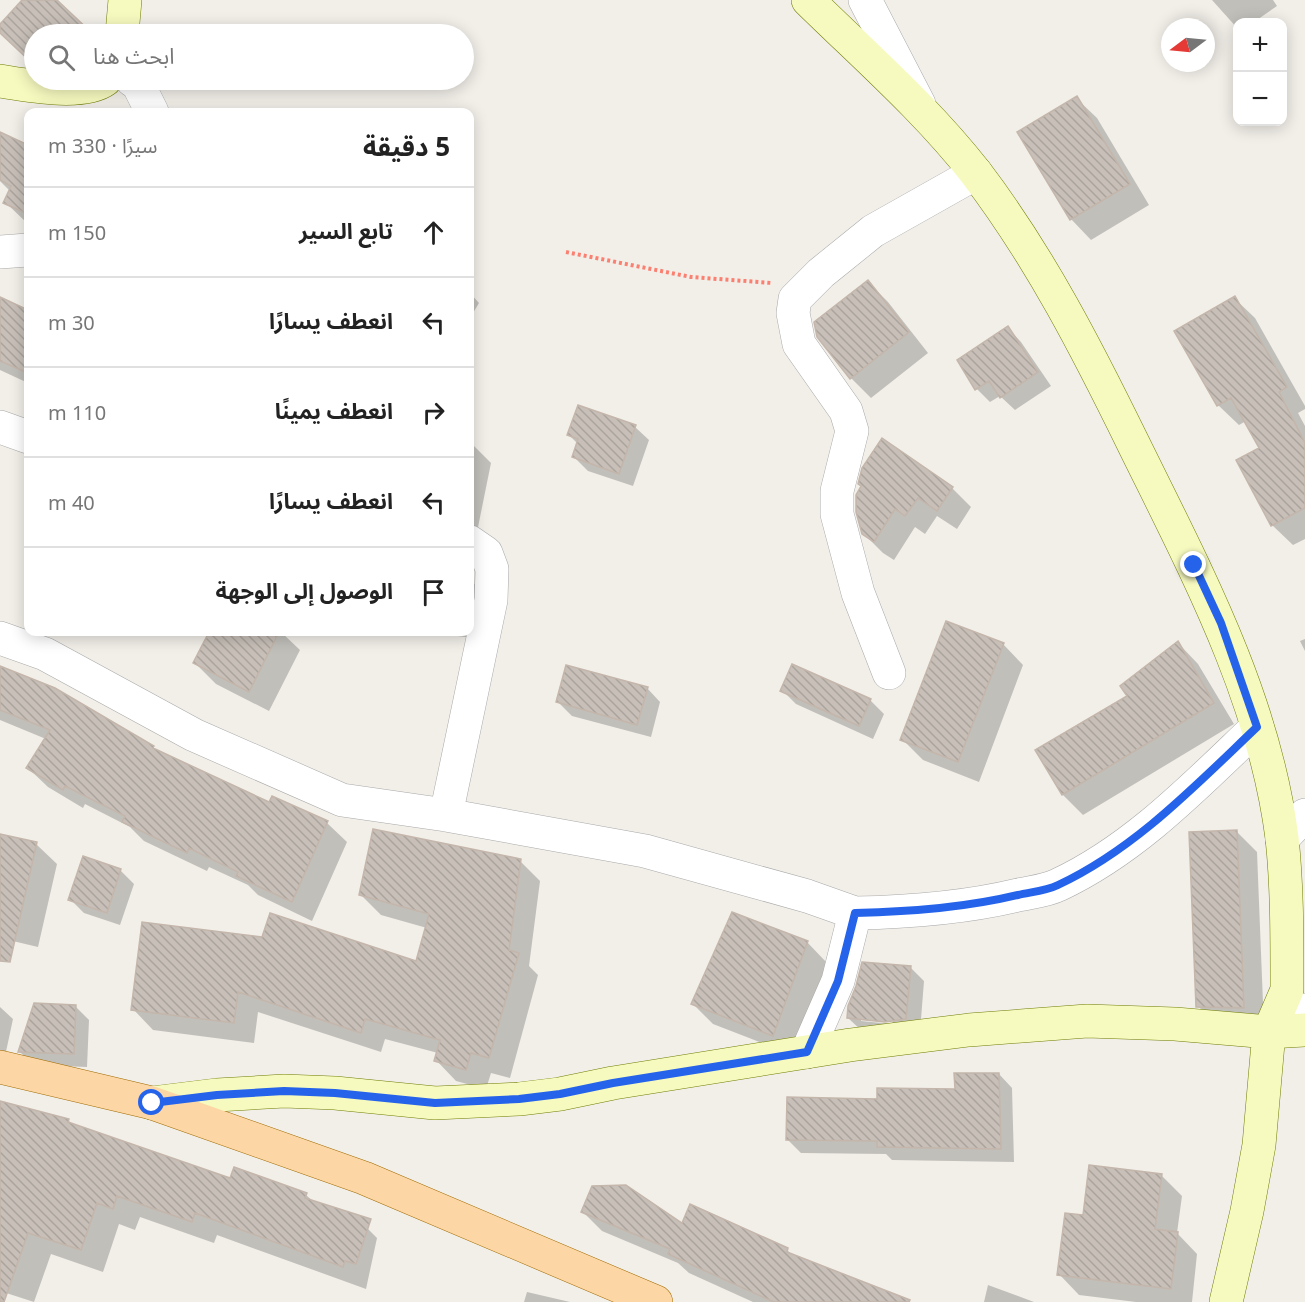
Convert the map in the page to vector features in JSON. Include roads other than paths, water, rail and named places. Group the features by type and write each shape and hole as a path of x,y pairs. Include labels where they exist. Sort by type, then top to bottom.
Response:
{"main road":[{"path":"0,1067 152,1103 364,1179 622,1295 656,1302"}],"street":[{"path":"123,24 125,0"},
{"path":"807,0 924,114 976,173 1040,266 1090,355 1194,565 1221,623 1257,727 1268,767 1282,839 1287,990 1284,1018 1247,1211 1226,1302"},
{"path":"865,0 924,114"},
{"path":"0,81 24,85"},
{"path":"141,90 150,108"},
{"path":"889,673 858,593 837,514 838,484 852,431 846,411 799,344 794,313 795,298 805,287 873,231 976,173"},
{"path":"0,252 24,250"},
{"path":"0,427 24,436"},
{"path":"446,815 491,600 492,568 486,553 474,545"},
{"path":"0,638 45,654 194,735 342,800 446,815 645,851 807,896 855,913 908,912 982,904 1056,886 1114,854 1190,790 1257,727"},
{"path":"1282,839 1305,815"},
{"path":"807,1052 838,981 855,913"},
{"path":"1284,1018 1305,1047"},
{"path":"152,1103 217,1095 284,1091 335,1093 435,1103 519,1099 807,1052 969,1030 1087,1021 1175,1024 1284,1018 1305,1030"}]}
